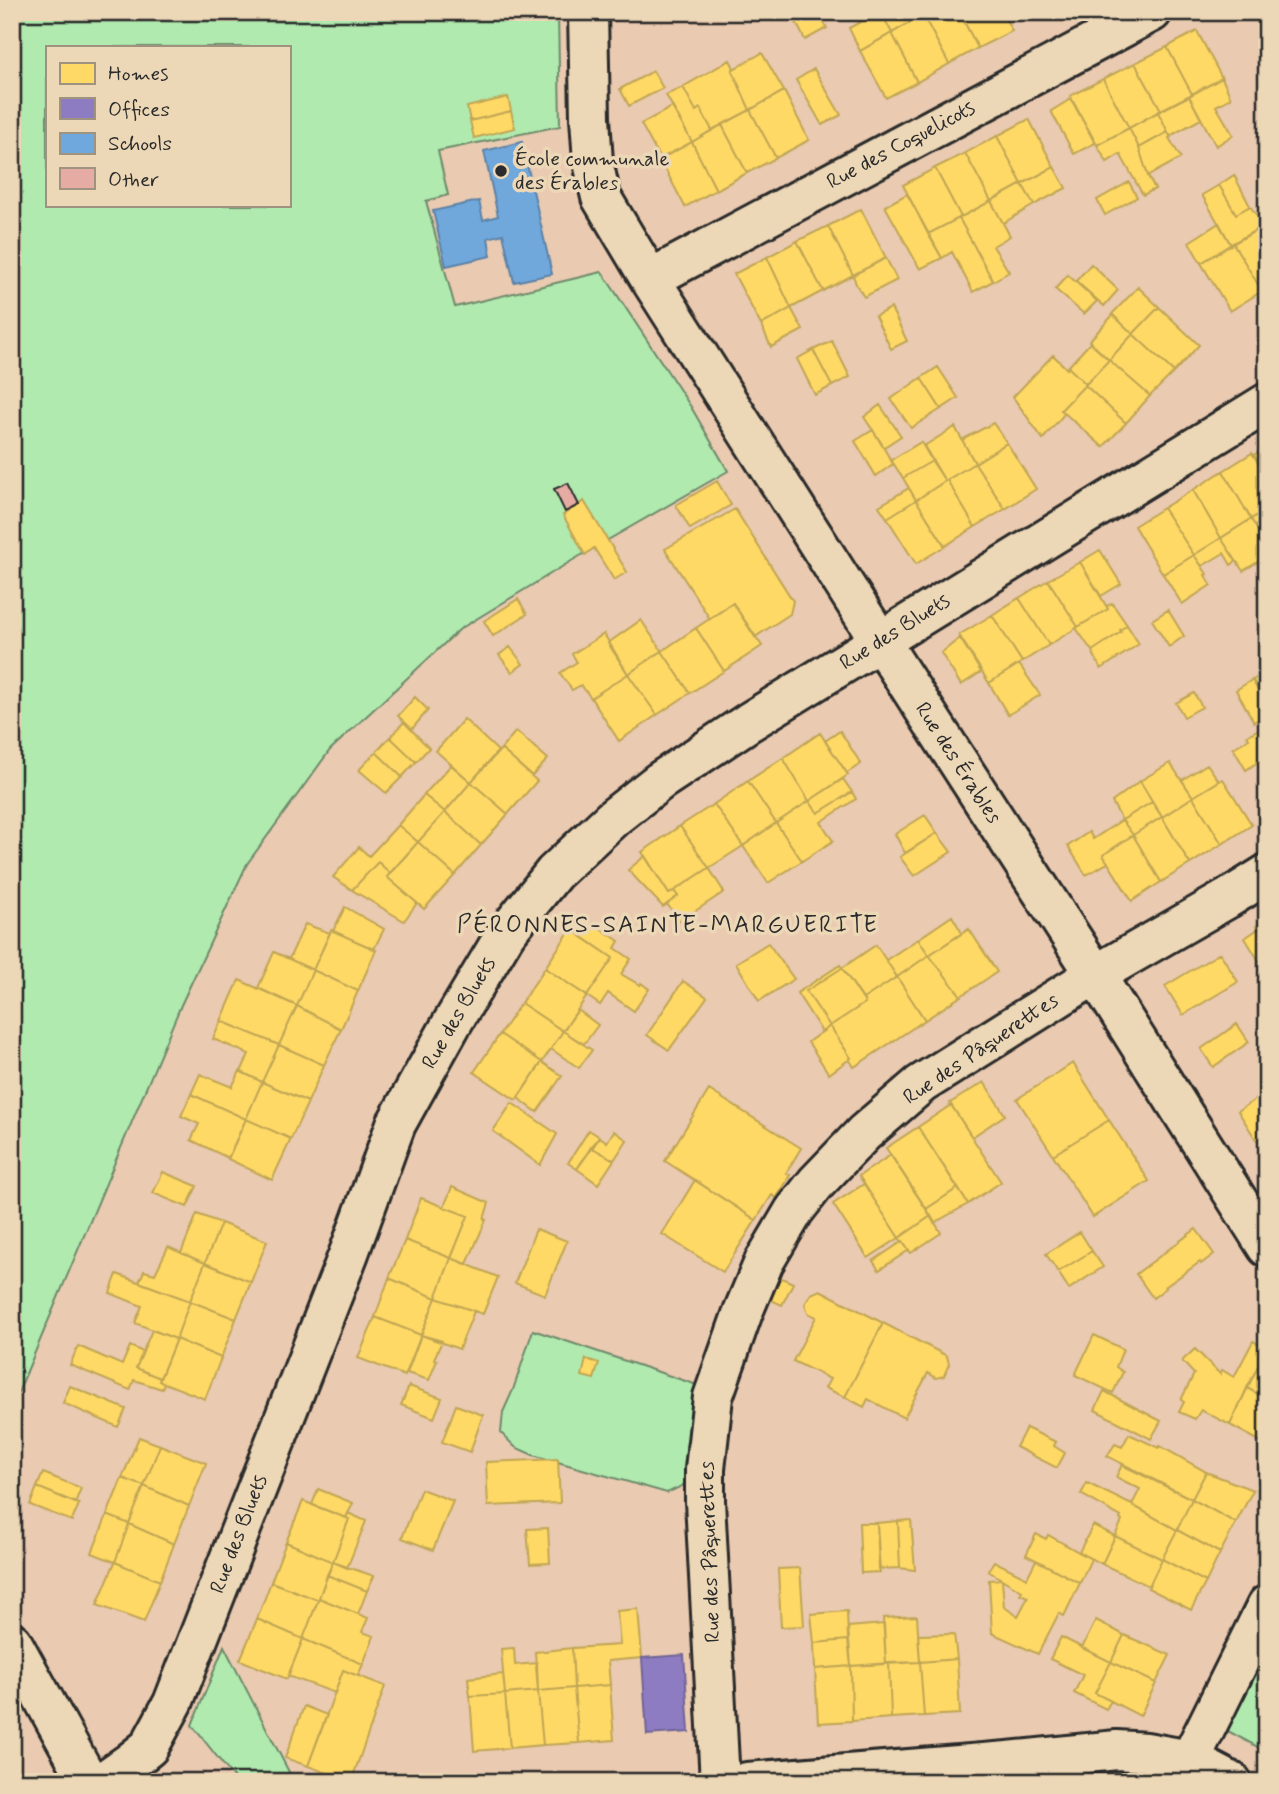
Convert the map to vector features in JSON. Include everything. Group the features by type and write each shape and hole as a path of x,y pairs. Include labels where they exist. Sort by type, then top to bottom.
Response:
{"street":[{"name":"Rue des Érables","path":"588,12 593,162 601,197 650,279 1267,1247"},
{"name":"Rue des Coquelicots","path":"650,279 1152,12"},
{"name":"Rue des Bluets","path":"102,1782 149,1747 173,1703 397,1124 450,1025 506,933 554,873 612,818 660,781 749,722 1267,403"},
{"name":"Rue des Pâquerettes","path":"720,1782 705,1501 705,1469 713,1397 764,1262 794,1211 816,1183 864,1133 921,1084 1095,974 1267,874"},
{"path":"1190,1760 1267,1605"},
{"path":"12,1642 89,1782"},
{"path":"747,1782 1117,1750 1190,1760 1232,1782"}],"green space":[{"path":"12,12 558,12 560,126 438,151 448,195 426,201 455,307 602,272 691,407 728,471 460,629 330,750 247,864 181,1005 12,1407"},
{"path":"533,1330 700,1386 686,1447 690,1459 689,1479 682,1486 667,1493 533,1455 515,1447 501,1433 503,1412"},
{"path":"224,1646 290,1774 237,1782 192,1725"},
{"path":"1267,1649 1267,1752 1226,1730"}],"building: Homes":[{"path":"791,12 818,12 827,28 805,40"},
{"path":"879,12 892,33 860,51 849,28"},
{"path":"881,12 922,12 923,15 892,33"},
{"path":"929,12 959,12 978,48 949,64 923,15"},
{"path":"959,12 1002,12 1012,31 978,48"},
{"path":"923,15 949,64 917,82 892,33"},
{"path":"1197,31 1222,78 1192,94 1167,47"},
{"path":"892,33 917,82 886,98 860,51"},
{"path":"1167,47 1192,94 1161,110 1135,63"},
{"path":"762,53 784,91 750,110 732,70"},
{"path":"730,60 750,110 712,130 700,108 696,111 683,87"},
{"path":"1135,63 1161,110 1129,128 1103,79"},
{"path":"814,69 841,115 822,125 796,80"},
{"path":"653,71 663,88 629,106 620,89"},
{"path":"1222,78 1231,98 1216,106 1233,135 1216,146 1189,96"},
{"path":"1103,79 1129,128 1097,145 1070,96"},
{"path":"683,87 696,111 700,108 712,130 692,142 666,95"},
{"path":"784,91 809,140 776,158 750,110"},
{"path":"1189,96 1201,119 1170,136 1158,112"},
{"path":"508,97 511,111 470,121 467,107"},
{"path":"1071,99 1095,143 1074,154 1051,111"},
{"path":"672,107 692,142 660,159 641,124"},
{"path":"750,110 776,158 747,173 722,125"},
{"path":"511,111 515,128 474,138 470,121"},
{"path":"1158,112 1168,132 1139,148 1129,128"},
{"path":"1029,119 1054,167 1022,184 997,136"},
{"path":"722,125 747,173 716,190 692,142"},
{"path":"1129,128 1155,189 1143,195 1120,154 1107,162 1097,145"},
{"path":"1168,132 1181,158 1148,176 1139,148"},
{"path":"997,136 1022,184 991,201 965,153"},
{"path":"692,142 716,190 685,207 660,159"},
{"path":"965,153 991,201 961,217 935,168"},
{"path":"1054,167 1066,188 1034,205 1022,184"},
{"path":"935,168 961,217 928,234 903,185"},
{"path":"1234,175 1250,206 1236,214 1219,185"},
{"path":"1129,182 1137,197 1105,215 1097,200"},
{"path":"1022,184 1034,205 1003,223 991,201"},
{"path":"1219,185 1236,214 1250,206 1264,226 1231,245 1202,195"},
{"path":"907,194 942,258 920,269 885,206"},
{"path":"991,201 1010,236 993,246 1009,272 993,281 959,218"},
{"path":"861,209 886,258 853,275 828,226"},
{"path":"959,218 993,281 973,292 952,252 942,258 928,234"},
{"path":"1219,223 1231,245 1201,263 1189,242"},
{"path":"828,226 853,275 823,291 797,241"},
{"path":"1261,227 1267,235 1267,288 1262,291 1233,243"},
{"path":"797,241 823,291 791,308 767,257"},
{"path":"1233,243 1262,291 1230,311 1201,263"},
{"path":"767,257 791,308 761,325 734,274"},
{"path":"886,258 897,280 864,297 853,275"},
{"path":"1091,264 1118,290 1104,306 1076,281"},
{"path":"1068,275 1097,301 1084,314 1055,289"},
{"path":"1138,287 1159,307 1133,334 1112,314"},
{"path":"1159,307 1199,345 1174,372 1133,334"},
{"path":"791,308 803,330 771,347 761,325"},
{"path":"891,308 907,341 891,349 875,316"},
{"path":"1113,315 1133,334 1109,360 1089,341"},
{"path":"1133,334 1174,372 1150,396 1109,360"},
{"path":"832,341 850,377 832,386 813,350"},
{"path":"1090,343 1109,360 1086,384 1068,367"},
{"path":"813,350 832,386 815,395 797,359"},
{"path":"1053,355 1086,384 1061,410 1065,413 1043,439 1013,397"},
{"path":"1109,360 1150,396 1126,423 1085,385"},
{"path":"938,367 958,398 941,409 921,378"},
{"path":"921,378 941,409 911,428 891,399"},
{"path":"1085,385 1126,423 1103,447 1061,410"},
{"path":"880,405 901,436 884,447 864,417"},
{"path":"993,423 1007,443 975,463 962,440"},
{"path":"955,427 975,463 945,481 924,446"},
{"path":"873,430 893,464 876,476 855,441"},
{"path":"921,442 932,461 903,478 891,460"},
{"path":"1007,443 1036,489 1005,509 975,463"},
{"path":"1267,446 1267,477 1254,455"},
{"path":"1252,453 1267,477 1267,509 1251,519 1223,471"},
{"path":"932,461 945,481 916,500 903,478"},
{"path":"975,463 1005,509 975,527 947,480"},
{"path":"1223,471 1251,519 1221,538 1193,490"},
{"path":"947,480 975,527 945,546 916,500"},
{"path":"717,481 731,505 690,529 676,505"},
{"path":"909,488 916,500 887,518 879,506"},
{"path":"1193,490 1221,538 1194,555 1163,508"},
{"path":"916,500 945,546 916,564 887,518"},
{"path":"584,501 627,572 614,580 594,548 585,555 563,515"},
{"path":"1163,508 1194,555 1163,574 1134,526"},
{"path":"735,509 793,601 790,614 755,637 733,603 710,619 665,549"},
{"path":"1267,509 1267,537 1263,539 1251,519"},
{"path":"1251,519 1267,545 1267,556 1243,571 1221,538"},
{"path":"1221,538 1236,561 1231,565 1224,553 1202,566 1194,555"},
{"path":"1100,550 1121,584 1101,596 1080,562"},
{"path":"1194,555 1211,585 1182,604 1163,574"},
{"path":"1080,562 1108,609 1078,627 1048,580"},
{"path":"1048,580 1078,627 1049,645 1019,598"},
{"path":"1019,598 1049,645 1022,662 992,615"},
{"path":"518,599 527,614 493,636 484,621"},
{"path":"733,603 762,646 724,671 696,628"},
{"path":"1112,603 1127,625 1092,651 1076,628 1108,609 1107,606"},
{"path":"1168,610 1184,636 1169,647 1152,620"},
{"path":"992,615 1022,662 989,683 959,635"},
{"path":"641,620 662,651 628,674 608,643"},
{"path":"1127,625 1139,644 1101,669 1092,651"},
{"path":"696,628 724,671 690,693 662,651"},
{"path":"604,634 628,674 591,698 581,685 572,690 560,673 577,662 572,654"},
{"path":"960,638 981,672 961,685 941,653"},
{"path":"510,647 523,664 512,672 499,655"},
{"path":"662,651 690,693 657,715 628,674"},
{"path":"1019,664 1040,695 1008,715 989,683"},
{"path":"1267,671 1267,703 1253,680"},
{"path":"628,674 657,715 619,741 591,698"},
{"path":"1252,680 1267,706 1267,714 1254,722 1236,690"},
{"path":"1194,693 1202,707 1184,717 1176,703"},
{"path":"415,697 428,710 412,729 398,716"},
{"path":"464,719 498,751 471,782 436,751"},
{"path":"404,722 429,748 416,762 390,737"},
{"path":"1267,724 1267,769 1261,760 1246,770 1233,748"},
{"path":"516,731 548,759 532,776 501,749"},
{"path":"840,731 861,764 847,773 825,741"},
{"path":"820,733 848,775 809,801 783,758"},
{"path":"390,737 416,762 402,777 376,752"},
{"path":"501,749 537,781 508,814 471,782"},
{"path":"376,752 402,777 386,793 359,770"},
{"path":"783,758 809,801 776,823 748,781"},
{"path":"1170,763 1193,797 1162,817 1140,781"},
{"path":"1207,764 1219,781 1193,797 1182,780"},
{"path":"451,765 471,782 445,812 424,795"},
{"path":"843,779 852,792 818,813 809,801"},
{"path":"1223,779 1252,825 1222,844 1193,797"},
{"path":"748,781 776,823 743,846 714,804"},
{"path":"1140,781 1152,802 1122,820 1112,802"},
{"path":"471,782 508,814 481,845 445,812"},
{"path":"852,792 856,799 821,822 833,841 802,861 776,823 809,801 818,813"},
{"path":"424,795 445,812 418,842 398,825"},
{"path":"1193,797 1222,844 1190,864 1162,817"},
{"path":"1152,802 1162,817 1133,835 1122,820"},
{"path":"714,804 743,846 709,868 680,826"},
{"path":"445,812 481,845 455,875 418,842"},
{"path":"925,815 937,833 905,853 895,834"},
{"path":"1162,817 1190,864 1161,882 1133,835"},
{"path":"1122,820 1133,835 1103,855 1108,863 1086,875 1068,846 1089,832 1093,839"},
{"path":"776,823 802,861 768,883 743,846"},
{"path":"398,825 418,842 390,873 378,862 352,890 333,877 359,847 369,856"},
{"path":"680,826 709,868 669,894 642,852"},
{"path":"937,833 951,852 914,876 900,857"},
{"path":"1133,835 1161,882 1132,901 1103,855"},
{"path":"418,842 455,875 424,909 387,877"},
{"path":"645,856 669,894 674,891 678,896 663,907 628,870"},
{"path":"378,862 390,873 387,877 417,903 404,921 352,890"},
{"path":"709,868 724,892 680,921 667,904 678,896 674,891"},
{"path":"345,907 384,929 374,949 333,931"},
{"path":"952,916 962,933 929,955 918,939"},
{"path":"1267,919 1267,974 1245,938"},
{"path":"593,923 619,941 615,948 631,959 621,974 649,989 634,1011 608,993 600,1005 587,996 613,958 582,937"},
{"path":"305,924 330,933 313,970 289,959"},
{"path":"571,929 613,958 587,996 545,968"},
{"path":"969,929 997,972 961,996 929,955"},
{"path":"331,930 376,950 358,991 313,970"},
{"path":"918,939 929,955 897,977 886,960"},
{"path":"768,943 794,979 759,1001 736,963"},
{"path":"876,945 897,977 863,999 842,968"},
{"path":"274,952 313,970 297,1006 258,988"},
{"path":"1220,953 1238,982 1183,1015 1165,986"},
{"path":"929,955 961,996 925,1020 897,977"},
{"path":"840,965 842,968 806,991 830,1026 822,1032 797,993"},
{"path":"545,968 587,996 563,1031 521,1003"},
{"path":"842,968 865,1003 830,1026 806,991"},
{"path":"313,970 358,991 341,1029 297,1006"},
{"path":"897,977 925,1020 854,1067 830,1026 865,1003 863,999"},
{"path":"239,980 297,1006 279,1045 221,1021"},
{"path":"683,981 707,997 669,1050 647,1035"},
{"path":"521,1003 563,1031 542,1062 500,1034"},
{"path":"297,1006 341,1029 324,1065 279,1045"},
{"path":"578,1010 598,1025 584,1044 563,1031"},
{"path":"221,1021 279,1045 262,1082 241,1072 249,1054 213,1039"},
{"path":"1237,1024 1249,1042 1213,1067 1201,1049"},
{"path":"830,1026 851,1058 829,1074 808,1042"},
{"path":"563,1031 592,1050 579,1068 551,1049"},
{"path":"500,1034 542,1062 516,1100 474,1072"},
{"path":"279,1045 324,1065 308,1102 262,1082"},
{"path":"542,1062 562,1076 537,1112 518,1098"},
{"path":"1073,1063 1109,1120 1053,1155 1017,1099"},
{"path":"240,1071 262,1082 246,1119 191,1094 200,1074 232,1087"},
{"path":"262,1082 308,1102 291,1139 246,1119"},
{"path":"984,1082 1005,1115 972,1137 950,1103"},
{"path":"709,1090 801,1148 786,1173 790,1175 784,1186 776,1198 772,1195 756,1220 665,1161"},
{"path":"1267,1092 1267,1134 1257,1141 1238,1111"},
{"path":"191,1094 246,1119 228,1158 191,1140 199,1124 181,1116"},
{"path":"512,1103 557,1134 540,1165 493,1131"},
{"path":"951,1105 1001,1182 968,1204 918,1127"},
{"path":"246,1119 291,1139 272,1180 228,1159"},
{"path":"1109,1120 1149,1181 1093,1217 1053,1155"},
{"path":"918,1127 958,1188 926,1209 886,1148"},
{"path":"589,1130 600,1137 577,1169 568,1163"},
{"path":"614,1131 627,1140 614,1160 591,1147 600,1137 607,1142"},
{"path":"591,1147 614,1160 598,1184 577,1169"},
{"path":"891,1155 931,1216 899,1238 859,1176"},
{"path":"163,1172 197,1186 187,1207 153,1193"},
{"path":"695,1180 756,1220 723,1272 662,1234"},
{"path":"864,1184 899,1238 868,1258 833,1204"},
{"path":"452,1187 489,1203 484,1219 486,1220 467,1264 451,1258 468,1216 444,1207"},
{"path":"958,1188 968,1204 934,1223 926,1209"},
{"path":"421,1198 468,1216 451,1258 405,1240"},
{"path":"197,1214 221,1223 205,1263 181,1253"},
{"path":"931,1216 941,1233 911,1253 899,1238"},
{"path":"221,1223 267,1241 251,1282 205,1263"},
{"path":"536,1229 567,1241 545,1295 515,1283"},
{"path":"1196,1229 1214,1254 1153,1298 1136,1274"},
{"path":"1080,1232 1092,1251 1058,1272 1046,1254"},
{"path":"405,1240 451,1258 436,1298 389,1278"},
{"path":"903,1241 909,1250 879,1270 873,1261"},
{"path":"168,1247 205,1263 190,1301 139,1282 144,1271 155,1274"},
{"path":"1092,1251 1103,1267 1069,1289 1058,1272"},
{"path":"451,1258 498,1277 483,1314 436,1298"},
{"path":"205,1263 251,1282 236,1319 190,1301"},
{"path":"117,1274 190,1301 176,1339 135,1323 142,1306 110,1293"},
{"path":"777,1276 793,1283 782,1305 767,1298"},
{"path":"389,1278 436,1298 421,1335 375,1317"},
{"path":"820,1290 883,1323 845,1397 825,1388 830,1379 793,1361 816,1317 808,1313 805,1304 811,1294"},
{"path":"436,1298 474,1311 459,1349 421,1335"},
{"path":"190,1301 236,1319 221,1358 176,1339"},
{"path":"375,1317 421,1335 405,1376 358,1358"},
{"path":"883,1323 947,1356 949,1364 944,1376 936,1378 928,1373 904,1418 868,1399 864,1407 845,1397"},
{"path":"152,1330 176,1339 160,1378 136,1368"},
{"path":"421,1335 442,1341 429,1380 407,1373"},
{"path":"1094,1335 1123,1349 1116,1367 1123,1372 1113,1393 1075,1375"},
{"path":"176,1339 221,1358 205,1399 159,1381"},
{"path":"1253,1341 1267,1348 1267,1371 1258,1366 1230,1425 1201,1410 1195,1419 1179,1412 1184,1402 1181,1400 1194,1374 1182,1361 1195,1349 1220,1374 1222,1370 1234,1377"},
{"path":"78,1346 122,1365 130,1346 143,1352 136,1368 160,1378 159,1381 164,1383 162,1389 134,1380 130,1390 70,1365"},
{"path":"586,1359 599,1363 594,1379 582,1376"},
{"path":"1258,1366 1267,1371 1267,1399 1247,1388"},
{"path":"70,1386 126,1409 118,1427 63,1403"},
{"path":"409,1386 442,1398 434,1418 401,1405"},
{"path":"1247,1388 1267,1399 1267,1445 1230,1425"},
{"path":"1104,1391 1161,1421 1151,1439 1095,1410"},
{"path":"456,1405 483,1415 470,1452 442,1442"},
{"path":"1026,1428 1056,1442 1054,1446 1065,1453 1057,1468 1016,1447"},
{"path":"1129,1434 1159,1448 1160,1446 1206,1472 1192,1499 1107,1456 1115,1444 1122,1447"},
{"path":"139,1437 160,1445 144,1486 122,1478"},
{"path":"160,1445 206,1463 189,1506 144,1486"},
{"path":"558,1459 560,1503 488,1506 486,1462"},
{"path":"1122,1465 1192,1499 1177,1530 1132,1505 1140,1489 1116,1477"},
{"path":"1206,1472 1253,1490 1236,1523 1192,1499"},
{"path":"43,1473 81,1488 75,1503 37,1487"},
{"path":"122,1478 144,1486 129,1524 107,1515"},
{"path":"1087,1483 1177,1530 1162,1559 1115,1536 1122,1521 1121,1517 1081,1494"},
{"path":"144,1486 189,1506 174,1544 129,1524"},
{"path":"37,1487 79,1504 72,1521 30,1505"},
{"path":"318,1489 353,1503 346,1518 312,1505"},
{"path":"421,1489 453,1501 433,1550 402,1538"},
{"path":"1192,1499 1236,1523 1220,1553 1177,1530"},
{"path":"303,1501 349,1519 333,1562 286,1542"},
{"path":"348,1513 366,1521 347,1568 333,1562 349,1519 346,1518"},
{"path":"107,1515 129,1524 115,1562 92,1553"},
{"path":"911,1520 915,1570 900,1568 898,1521"},
{"path":"898,1521 900,1568 879,1569 877,1523"},
{"path":"859,1523 877,1523 880,1572 861,1573"},
{"path":"129,1524 174,1544 160,1581 115,1562"},
{"path":"1093,1525 1115,1536 1102,1564 1079,1552"},
{"path":"548,1528 550,1563 530,1564 527,1529"},
{"path":"1177,1530 1220,1553 1206,1582 1162,1559"},
{"path":"1036,1534 1046,1539 1048,1535 1091,1559 1080,1583 1026,1555"},
{"path":"1115,1536 1162,1559 1149,1586 1102,1564"},
{"path":"286,1542 333,1562 318,1600 271,1582"},
{"path":"1162,1559 1206,1582 1191,1610 1148,1588"},
{"path":"1036,1560 1080,1583 1064,1616 1059,1613 1038,1654 992,1633 989,1580 1002,1579 988,1571 994,1561 1027,1578","holes":["1002,1579 1028,1597 1018,1616 1004,1607"]},
{"path":"115,1562 160,1581 144,1622 97,1605"},
{"path":"333,1562 374,1576 367,1591 327,1575"},
{"path":"800,1568 804,1626 781,1627 778,1569"},
{"path":"327,1575 367,1591 358,1614 319,1598"},
{"path":"271,1582 318,1600 303,1639 257,1619"},
{"path":"319,1598 368,1618 362,1632 374,1636 363,1664 303,1639"},
{"path":"638,1609 642,1658 608,1661 610,1685 574,1688 572,1648 620,1645 617,1611"},
{"path":"847,1611 848,1640 814,1643 811,1614"},
{"path":"917,1616 920,1662 886,1664 883,1618"},
{"path":"257,1619 303,1639 287,1679 240,1660"},
{"path":"1096,1620 1124,1635 1111,1662 1082,1648"},
{"path":"884,1624 886,1664 851,1666 848,1627"},
{"path":"954,1634 957,1659 920,1662 918,1635"},
{"path":"1124,1635 1170,1655 1156,1683 1111,1662"},
{"path":"1061,1637 1111,1662 1095,1693 1111,1701 1106,1709 1074,1693 1083,1675 1050,1659"},
{"path":"303,1639 363,1664 358,1676 343,1670 335,1693 288,1676"},
{"path":"848,1640 851,1666 815,1669 814,1643"},
{"path":"514,1648 515,1665 537,1663 538,1691 505,1694 501,1649"},
{"path":"572,1648 574,1688 538,1691 535,1652"},
{"path":"957,1659 960,1714 924,1716 920,1662"},
{"path":"920,1662 924,1716 891,1718 889,1663"},
{"path":"1111,1662 1156,1683 1140,1716 1095,1693"},
{"path":"889,1663 891,1718 852,1721 851,1666"},
{"path":"851,1666 852,1721 818,1723 815,1669"},
{"path":"343,1670 385,1686 351,1782 308,1766"},
{"path":"503,1674 505,1694 470,1696 468,1678"},
{"path":"610,1685 614,1740 579,1743 574,1688"},
{"path":"574,1688 579,1743 543,1745 538,1691"},
{"path":"538,1691 543,1745 510,1748 505,1694"},
{"path":"505,1694 510,1748 474,1751 470,1696"},
{"path":"304,1706 327,1715 308,1766 285,1758"}],"building: Offices":[{"path":"684,1655 689,1732 647,1735 642,1658"}],"building: Schools":[{"path":"522,142 552,274 514,282 503,234 488,238 491,256 446,266 433,211 479,201 483,220 498,216 484,151"}],"building: Other":[{"path":"568,483 579,505 565,512 554,489"}],"place":[{"name":"École communale des Érables","path":"501,171"}],"district":[{"name":"PÉRONNES-SAINTE-MARGUERITE","path":"668,925"}]}
